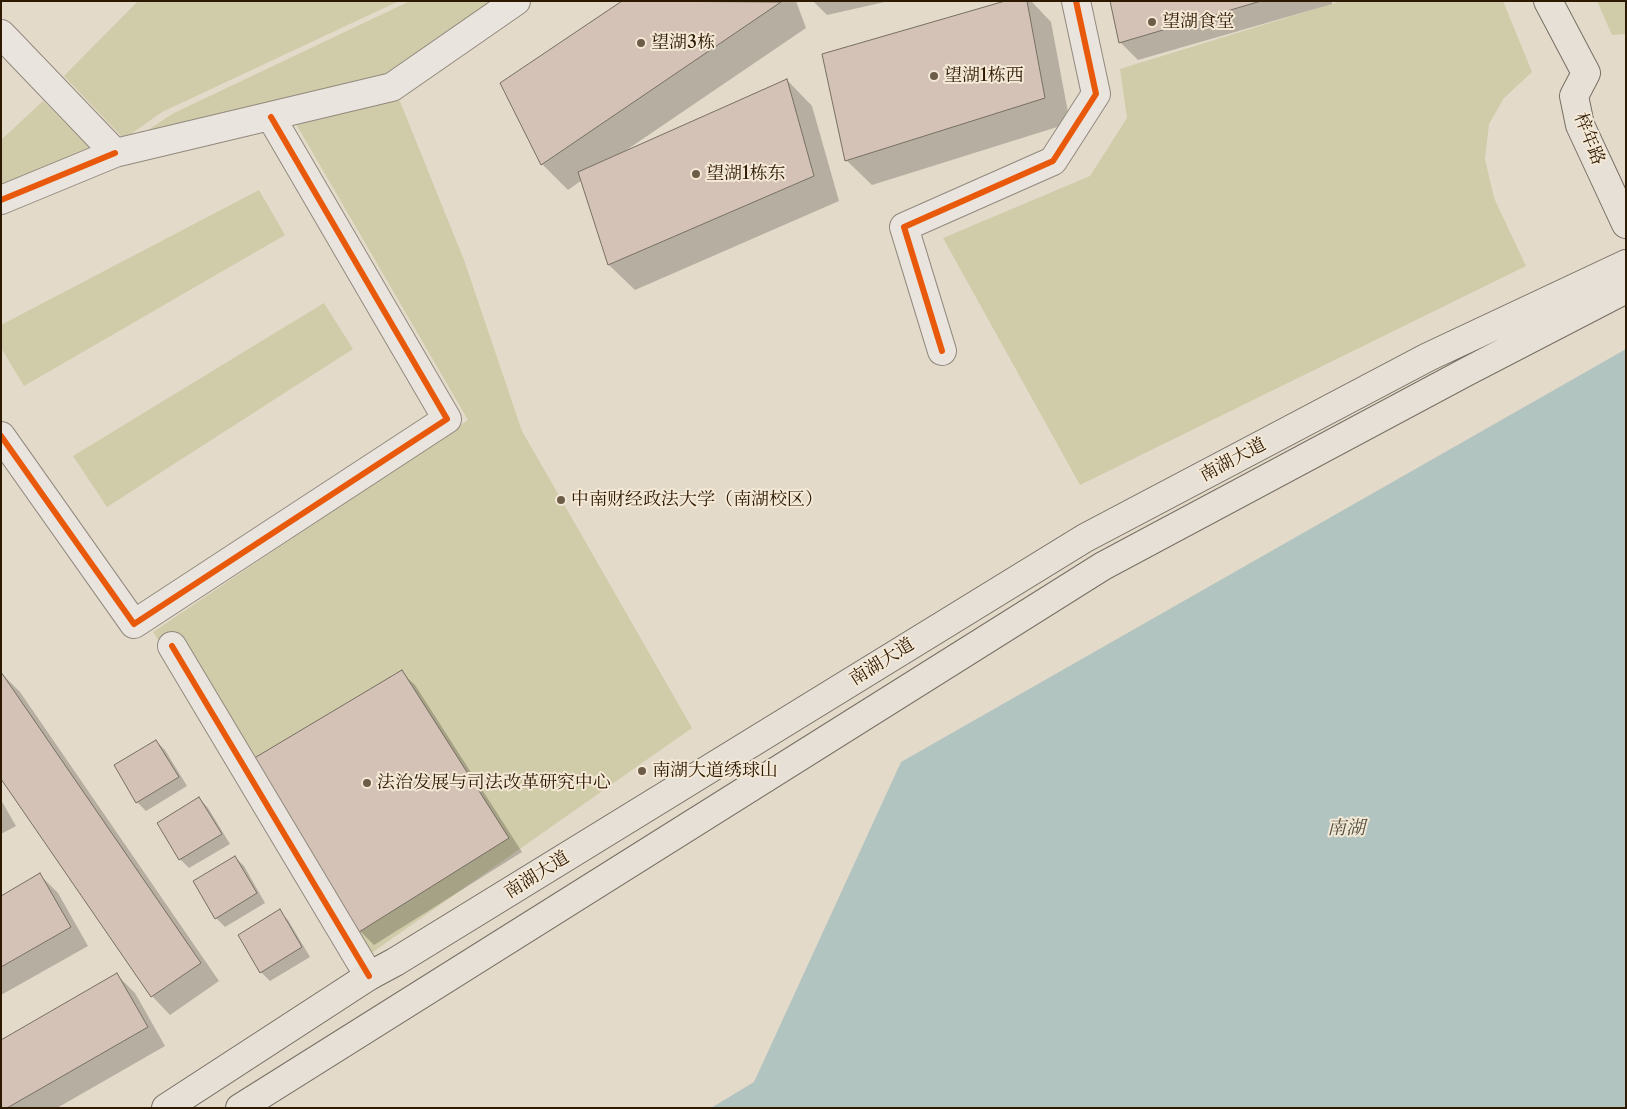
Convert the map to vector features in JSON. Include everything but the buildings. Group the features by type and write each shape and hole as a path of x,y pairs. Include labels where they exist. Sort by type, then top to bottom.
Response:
{"main road":[{"name":"梓年路","path":"1548,1 1586,73 1574,96 1580,125 1626,224"},
{"name":"南湖大道","path":"166,1108 369,976 403,957 1085,538 1428,357 1626,264"},
{"name":"南湖大道","path":"240,1108 1103,566 1458,376 1626,289"}],"street":[{"path":"1,200 115,153 392,87 516,1"},
{"path":"942,352 904,227 1053,161 1096,94 1076,1"},
{"path":"1,34 115,153"},
{"path":"1,436 134,624 447,419 271,117"},
{"path":"172,646 369,976"}],"shaded area":[{"path":"138,1 399,1 162,112 124,139 64,76"},
{"path":"410,1 494,1 387,77 128,143 174,113"},
{"path":"1341,1 1503,1 1532,72 1504,98 1489,124 1485,159 1494,198 1526,266 1080,485 943,238 1090,176 1127,118 1120,69"},
{"path":"1597,1 1626,1 1626,34 1612,35"},
{"path":"399,99 464,260 522,431 692,728 363,959 153,632 468,420 296,124"},
{"path":"43,101 93,151 1,191 1,140"},
{"path":"259,190 285,235 24,386 1,348 1,325"},
{"path":"324,303 353,349 107,507 73,456"}],"water":[{"name":"南湖","path":"1626,349 1626,1108 711,1108 754,1082 901,762"}],"cycle path":[{"path":"942,351 904,227 1053,161 1096,94 1076,1"},
{"path":"1,436 134,624 447,419 271,117"},
{"path":"1,200 115,153"},
{"path":"172,646 369,976"}],"place":[{"name":"望湖食堂","path":"1152,22"},
{"name":"望湖3栋","path":"641,43"},
{"name":"望湖1栋西","path":"934,76"},
{"name":"望湖1栋东","path":"696,174"},
{"name":"中南财经政法大学（南湖校区）","path":"561,500"},
{"name":"南湖大道绣球山","path":"642,771"},
{"name":"法治发展与司法改革研究中心","path":"367,783"}]}
